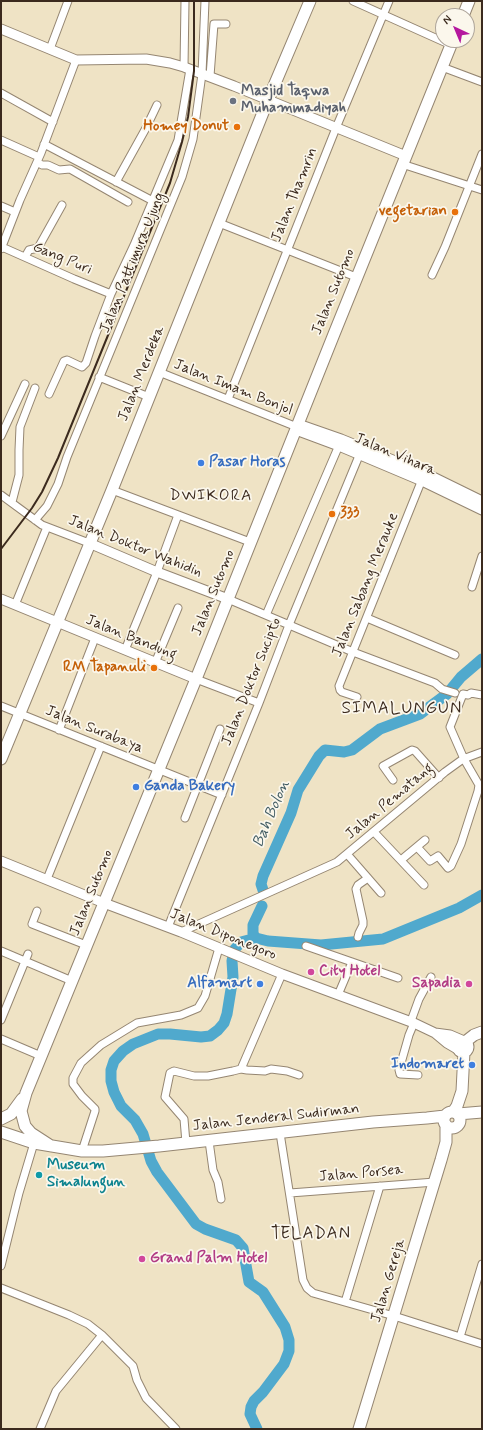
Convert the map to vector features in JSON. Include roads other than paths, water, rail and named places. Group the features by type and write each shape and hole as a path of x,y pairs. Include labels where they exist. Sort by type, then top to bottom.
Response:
{"main road":[{"name":"Jalan Merdeka","path":"1,759 56,622 112,490 268,100 310,1"},
{"name":"Jalan Sutomo","path":"51,1146 31,1133 25,1126 21,1111 26,1093 196,679 450,48"},
{"path":"450,1120 462,1091 464,1046 474,1034 482,1033"},
{"path":"1,1119 11,1114 26,1093"},
{"name":"Jalan Jenderal Sudirman","path":"82,1151 129,1149 373,1122 427,1118 450,1120 482,1112"},
{"name":"Jalan Gereja","path":"359,1429 435,1182 446,1142 450,1120"},
{"path":"1,1132 34,1143 82,1151"}],"street":[{"path":"50,49 68,1"},
{"path":"49,394 64,361 67,360 82,367 85,365 111,294 134,246 178,140 187,68 185,1"},
{"name":"Jalan Pattimura Ujung","path":"35,520 53,494 66,457 182,177 193,139 206,75 205,1"},
{"path":"352,1 435,35"},
{"name":"Jalan Thamrin","path":"228,400 336,128 389,1"},
{"path":"206,75 214,24 226,24"},
{"path":"1,29 76,60 146,59 170,63 187,68 336,128 404,160 482,190"},
{"path":"1,248 38,160 76,60"},
{"path":"442,67 482,82"},
{"path":"1,93 53,122"},
{"path":"116,182 157,105"},
{"path":"1,140 38,160 43,166 49,165 59,170 70,169 128,202"},
{"path":"44,144 153,202"},
{"path":"432,274 445,247 482,155"},
{"path":"25,257 29,250 38,248 62,205"},
{"path":"1,206 15,212"},
{"path":"219,223 288,249 356,278"},
{"name":"Gang Puri","path":"1,248 111,294"},
{"name":"Jalan Imam Bonjol","path":"159,372 297,427"},
{"path":"99,377 149,397"},
{"path":"1,436 3,425 25,384"},
{"path":"12,502 19,475 20,428 35,388"},
{"name":"Jalan Vihara","path":"297,427 340,442 466,497 482,501"},
{"path":"266,615 340,442"},
{"name":"Jalan Doktor Sucipto","path":"168,927 289,625 361,451"},
{"name":"Jalan Sabang Merauke","path":"357,697 342,692 339,688 423,477"},
{"path":"112,490 250,542"},
{"name":"Jalan Doktor Wahidin","path":"1,494 35,520 47,527 228,599 353,652 438,684 442,689 455,693"},
{"name":"Jalan Vihara","path":"466,497 482,510"},
{"path":"125,650 157,572 178,515"},
{"path":"15,605 47,527"},
{"path":"472,587 482,556"},
{"name":"Jalan Bandung","path":"1,599 196,679"},
{"path":"155,663 178,608"},
{"path":"367,618 455,655"},
{"path":"59,730 95,638"},
{"path":"196,679 259,703"},
{"path":"416,847 430,861 437,856 447,868 451,866 461,844 479,785 464,759 450,730 450,727 463,694 468,695 471,693 482,695"},
{"name":"Jalan Surabaya","path":"1,706 222,795"},
{"path":"185,818 220,729"},
{"path":"47,879 101,746"},
{"path":"393,780 383,766 412,750 415,751 439,778"},
{"name":"Jalan Pematang","path":"181,932 337,862 464,759 482,752"},
{"path":"374,832 424,885"},
{"path":"401,860 425,840"},
{"path":"347,854 381,893"},
{"name":"Jalan Diponegoro","path":"1,861 104,903 181,932 282,974 412,1022 435,1033 447,1043 464,1046"},
{"path":"358,937 363,921 356,889 358,885 368,878"},
{"path":"37,911 32,924 86,945"},
{"path":"306,946 398,978"},
{"path":"82,1151 95,1111 73,1084 73,1078 81,1062 101,1045 137,1023 180,1015 198,1008 205,996 221,949"},
{"path":"1,951 27,958 72,981"},
{"path":"1,1020 27,958"},
{"path":"338,995 352,962"},
{"path":"241,1069 282,974"},
{"path":"418,1075 400,1074 399,1070 419,999 431,977"},
{"path":"1,1039 41,1056"},
{"path":"186,1143 184,1119 165,1097 170,1073 174,1071 194,1076 208,1076 241,1069 265,1071 271,1069 287,1071 298,1075"},
{"path":"280,1133 303,1280 305,1285 312,1293 394,1316 482,1344"},
{"path":"209,1141 213,1170 218,1182 221,1199"},
{"path":"1,1266 19,1193 34,1143"},
{"name":"Jalan Porsea","path":"290,1193 435,1182"},
{"path":"345,1302 380,1186"},
{"path":"460,1337 482,1264"},
{"path":"1,1288 69,1315 88,1324 102,1335 133,1366 137,1380 146,1398 176,1429"},
{"path":"40,1429 56,1391 102,1335"}],"waterway":[{"name":"Bah Bolon","path":"263,890 261,884 263,876 291,813 298,790 319,756 325,750 344,752 352,750 380,729 420,714 447,694 461,677 482,659"},
{"name":"Bah Bolon","path":"257,1429 250,1414 251,1407 254,1401 263,1392 284,1364 289,1351 289,1340 285,1327 263,1292 249,1282 243,1248 236,1240 205,1229 196,1224 157,1172 151,1161 143,1134 135,1120 121,1106 114,1092 111,1081 111,1070 114,1061 123,1051 133,1044 158,1034 201,1037 210,1036 218,1030 224,1023 227,1014 233,977 232,961 234,950 241,942 256,938 268,941 321,945 383,939 459,908 482,895"},
{"name":"Bah Bolon","path":"250,940 256,938 253,934 253,925 262,906"}],"railway":[{"path":"1,549 32,508 42,492 58,458 170,183 188,117 194,71 194,1"}],"place":[{"name":"Masjid Taqwa Muhammadiyah","path":"233,101"},
{"name":"Homey Donut","path":"237,127"},
{"name":"vegetarian","path":"455,212"},
{"name":"Pasar Horas","path":"201,463"},
{"name":"333","path":"332,514"},
{"name":"RM Tapanuli","path":"154,668"},
{"name":"Ganda Bakery","path":"136,787"},
{"name":"City Hotel","path":"311,972"},
{"name":"Alfamart","path":"260,984"},
{"name":"Sapadia","path":"469,984"},
{"name":"Indomaret","path":"472,1065"},
{"name":"Museum Simalungun","path":"39,1175"},
{"name":"Grand Palm Hotel","path":"142,1259"}],"district":[{"name":"DWIKORA","path":"211,497"},
{"name":"SIMALUNGUN","path":"402,709"},
{"name":"TELADAN","path":"311,1234"}]}
